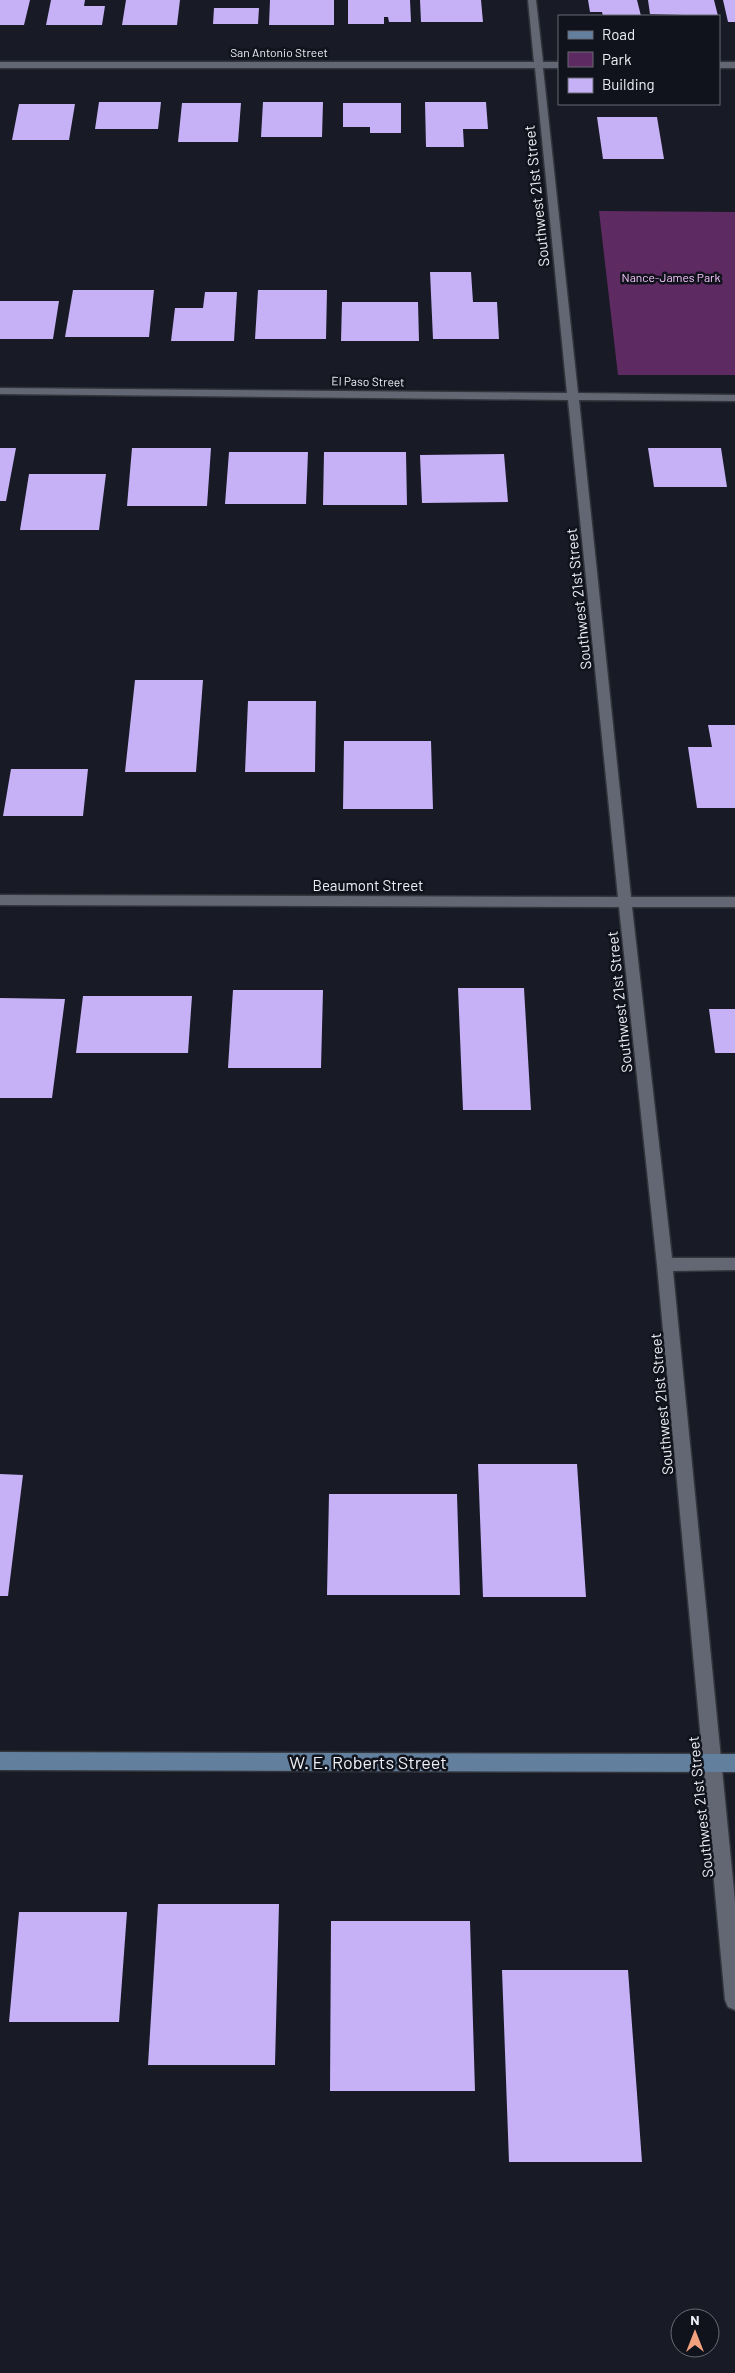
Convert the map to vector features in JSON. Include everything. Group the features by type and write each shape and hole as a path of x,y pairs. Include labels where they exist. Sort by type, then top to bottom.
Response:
{"street":[{"name":"Southwest 21st Street","path":"532,0 624,902 665,1265 735,2000"},
{"name":"San Antonio Street","path":"0,65 558,64"},
{"path":"720,65 735,65"},
{"name":"El Paso Street","path":"0,391 574,398 735,398"},
{"name":"Beaumont Street","path":"0,900 735,902"},
{"path":"665,1265 735,1264"},
{"name":"W. E. Roberts Street","path":"0,1761 735,1763"}],"green space":[{"name":"Nance-James Park","path":"599,211 735,212 735,375 618,375"}],"building":[{"path":"0,0 30,0 24,25 0,25"},
{"path":"51,0 85,0 84,6 105,6 102,25 46,25"},
{"path":"126,0 180,0 177,25 122,25"},
{"path":"270,0 334,0 334,25 269,25"},
{"path":"348,0 410,0 411,22 389,22 388,17 384,17 384,24 348,24"},
{"path":"420,0 481,0 483,22 421,22"},
{"path":"588,0 637,0 641,15 603,15 602,12 590,12"},
{"path":"648,0 714,0 718,15 684,15 650,14"},
{"path":"723,0 735,0 735,22 728,22"},
{"path":"214,8 259,8 258,24 213,24"},
{"path":"99,102 161,102 158,129 95,129"},
{"path":"263,102 323,102 322,137 261,137"},
{"path":"425,102 486,102 488,129 463,129 464,147 426,147"},
{"path":"182,103 241,103 238,142 178,142"},
{"path":"343,103 401,103 401,133 370,133 370,127 343,127"},
{"path":"19,104 75,104 69,140 12,140"},
{"path":"597,117 657,117 664,159 603,159"},
{"path":"430,272 471,272 473,302 497,302 499,339 433,339"},
{"path":"73,290 154,290 149,337 65,337"},
{"path":"258,290 327,290 326,339 255,339"},
{"path":"205,292 237,292 234,341 171,341 175,308 203,308"},
{"path":"0,301 59,301 53,339 0,339"},
{"path":"342,302 418,302 419,341 341,341"},
{"path":"0,448 16,448 6,501 0,501"},
{"path":"132,448 211,448 207,506 127,506"},
{"path":"648,448 721,448 727,487 654,487"},
{"path":"229,452 308,452 306,504 225,504"},
{"path":"324,452 406,452 407,505 323,505"},
{"path":"504,454 508,502 422,503 420,455"},
{"path":"29,474 106,474 99,530 20,530"},
{"path":"135,680 203,680 196,772 125,772"},
{"path":"248,701 316,701 315,772 245,772"},
{"path":"708,725 735,725 735,808 697,808 688,747 712,747"},
{"path":"344,741 431,741 433,809 343,809"},
{"path":"11,769 88,769 83,816 3,816"},
{"path":"458,988 524,988 531,1110 463,1110"},
{"path":"233,990 323,990 321,1068 228,1068"},
{"path":"83,996 192,996 188,1053 76,1053"},
{"path":"0,998 65,999 52,1098 0,1098"},
{"path":"709,1009 735,1009 735,1053 715,1053"},
{"path":"478,1464 577,1464 586,1597 483,1597"},
{"path":"0,1474 23,1475 8,1596 0,1596"},
{"path":"329,1494 457,1494 460,1595 327,1595"},
{"path":"158,1904 279,1904 275,2065 148,2065"},
{"path":"19,1912 127,1912 119,2022 9,2022"},
{"path":"331,1921 470,1921 475,2091 330,2091"},
{"path":"502,1970 628,1970 642,2162 509,2162"}]}
